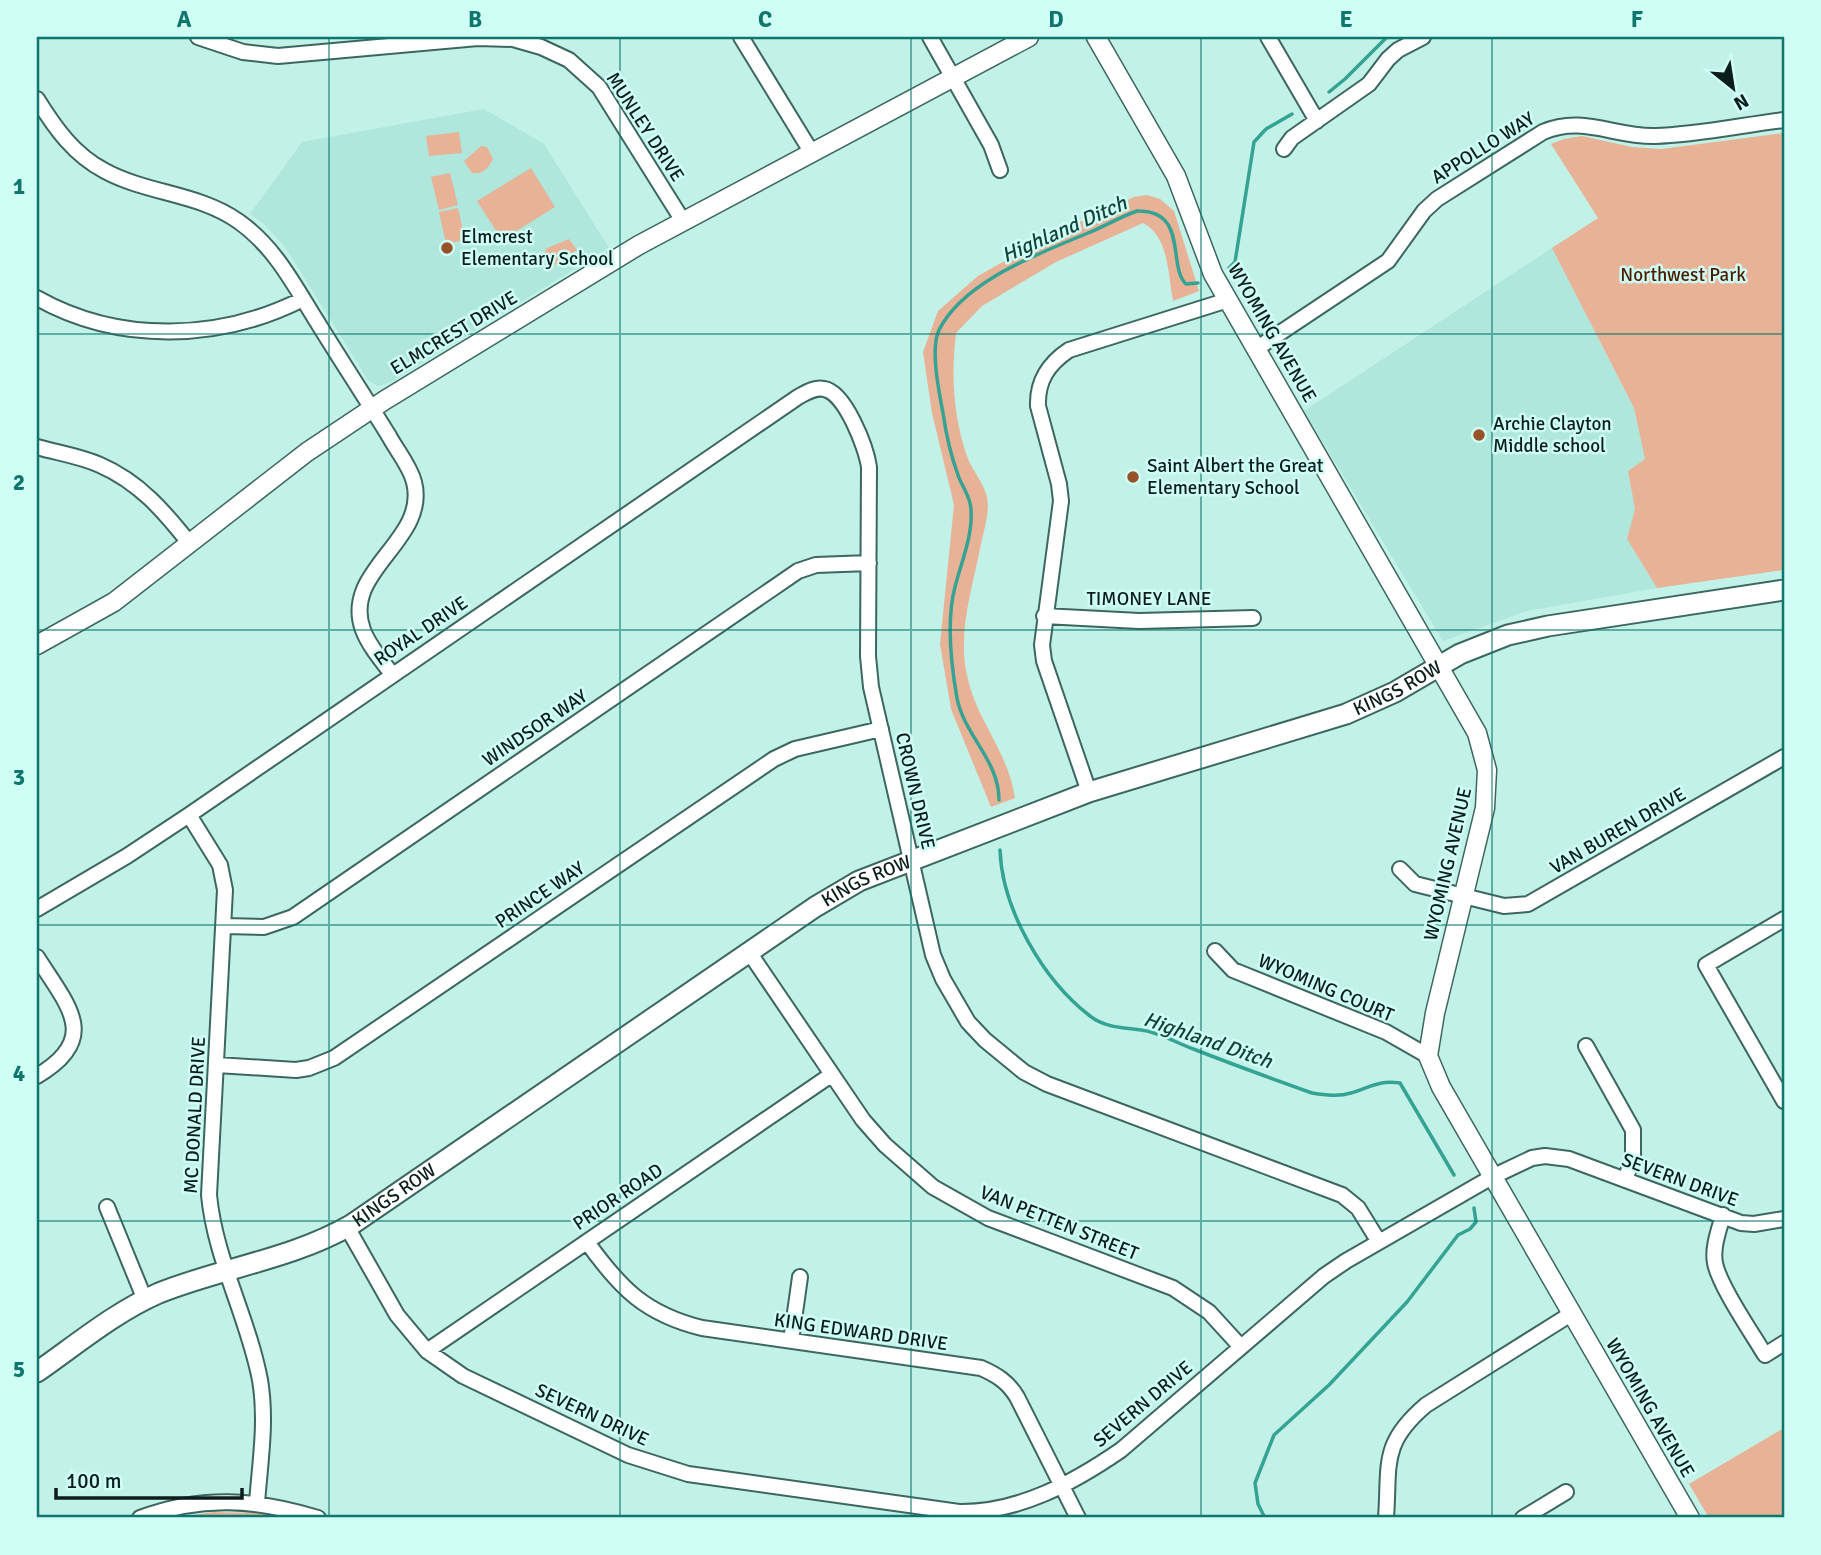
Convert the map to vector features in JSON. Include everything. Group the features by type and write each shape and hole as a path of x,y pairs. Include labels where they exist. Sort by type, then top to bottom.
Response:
{"main road":[{"name":"KINGS ROW","path":"37,1372 145,1300 316,1241 346,1227 842,890 1088,792 1346,714 1395,692 1480,645 1524,631 1784,590"}],"street":[{"name":"MUNLEY DRIVE","path":"198,37 243,52 278,56 478,38 513,39 541,47 569,60 599,88 683,221"},
{"path":"741,37 812,153"},
{"path":"930,37 992,145 1000,170"},
{"name":"ELMCREST DRIVE","path":"37,645 114,602 307,452 372,408 629,251 1029,37"},
{"name":"WYOMING AVENUE","path":"1096,37 1168,161 1183,194 1205,257 1228,300 1477,733 1487,770 1485,808 1435,1013 1428,1056 1441,1087 1492,1177 1690,1518"},
{"path":"1268,37 1317,121"},
{"path":"1284,149 1292,138 1369,84 1398,50 1423,37"},
{"path":"37,99 72,147 105,171 203,202 221,210 246,227 278,258 372,408 410,472 415,489 414,512 408,526 372,575 360,602 363,630 392,674"},
{"name":"APPOLLO WAY","path":"1256,349 1381,266 1400,247 1424,211 1437,199 1556,126 1583,124 1628,134 1658,136 1784,120"},
{"path":"37,298 95,321 119,327 169,332 214,329 251,321 303,299"},
{"path":"1088,792 1044,661 1044,616 1061,501 1037,393 1052,363 1069,350 1228,300"},
{"name":"ROYAL DRIVE","path":"37,909 127,856 189,815 798,397 811,390 828,390"},
{"name":"CROWN DRIVE","path":"828,390 834,394 850,418 867,453 868,673 933,955 943,979 968,1022 1003,1057 1047,1084 1342,1195 1358,1208 1379,1241"},
{"path":"37,447 99,465 130,481 158,505 190,544"},
{"name":"WINDSOR WAY","path":"224,926 264,927 293,917 798,571 816,565 869,563"},
{"name":"TIMONEY LANE","path":"1044,616 1139,621 1253,618"},
{"name":"PRINCE WAY","path":"217,1065 296,1070 334,1058 774,759 794,749 881,729"},
{"name":"VAN BUREN DRIVE","path":"1400,869 1415,884 1504,906 1528,904 1784,757"},
{"name":"MC DONALD DRIVE","path":"189,815 220,865 225,891 209,1195 213,1227 253,1351 262,1399 263,1433 257,1503"},
{"path":"1784,919 1706,965 1780,1085 1784,1101"},
{"name":"WYOMING COURT","path":"1215,951 1233,970 1386,1032 1428,1056"},
{"name":"VAN PETTEN STREET","path":"749,952 863,1120 884,1145 933,1187 988,1218 1173,1288 1209,1312 1241,1347"},
{"path":"37,957 67,1006 75,1029 70,1047 63,1057 37,1076"},
{"path":"1586,1046 1633,1130 1633,1158 1625,1180"},
{"name":"PRIOR ROAD","path":"427,1351 831,1075"},
{"name":"SEVERN DRIVE","path":"346,1227 397,1315 427,1351 463,1376 628,1455 688,1474 959,1512 1000,1510 1021,1504 1100,1464 1121,1450 1324,1276 1379,1241 1492,1177 1532,1158 1545,1156 1569,1159 1741,1223 1754,1224 1784,1219"},
{"path":"107,1207 145,1300"},
{"path":"1723,1215 1715,1247 1715,1263 1720,1278 1765,1355 1784,1343"},
{"name":"KING EDWARD DRIVE","path":"587,1242 626,1291 663,1316 702,1328 981,1368 994,1373 1017,1398 1078,1518"},
{"path":"791,1341 800,1277"},
{"path":"1386,1518 1386,1476 1389,1459 1395,1442 1413,1416 1426,1405 1572,1314"},
{"path":"1523,1518 1566,1492"},
{"path":"140,1518 181,1507 210,1503 257,1503 318,1518"}],"shaded area":[{"name":"Elmcrest Elementary School","path":"484,109 544,144 609,248 391,382 378,386 368,380 285,247 263,223 250,214 302,142"},
{"name":"Archie Clayton Middle school","path":"1552,248 1634,408 1645,459 1628,471 1636,509 1627,539 1657,588 1527,611 1443,641 1304,411"}],"green space":[{"path":"459,132 462,153 429,156 426,136"},
{"name":"Northwest Park","path":"1784,133 1784,570 1657,588 1627,539 1635,509 1628,471 1645,459 1634,408 1552,248 1598,218 1551,144 1582,136 1632,147 1661,149"},
{"path":"481,146 487,147 493,159 485,170 472,173 464,161"},
{"path":"531,168 555,207 502,240 477,201"},
{"path":"450,173 458,205 439,210 431,177"},
{"path":"1147,195 1160,199 1174,211 1199,291 1173,301 1163,247 1152,229 1143,223 1056,262 982,306 956,333 954,381 959,428 968,459 988,502 967,610 964,659 972,692 1006,764 1015,798 991,807 951,709 940,644 954,505 932,413 923,352 938,311 978,276 1049,236 1134,197"},
{"path":"458,208 465,240 446,244 439,212"},
{"path":"569,239 577,250 555,265 550,264 544,253 547,248"},
{"path":"1784,1428 1784,1518 1709,1518 1689,1484"},
{"path":"213,1512 262,1513 289,1518 175,1518"}],"waterway":[{"name":"Highland Ditch","path":"1329,92 1387,37"},
{"name":"Highland Ditch","path":"1229,268 1235,262 1254,142 1266,129 1292,114"},
{"name":"Highland Ditch","path":"999,800 988,760 961,711 953,671 950,642 952,600 968,539 971,510 970,501 953,460 946,429 935,359 939,330 951,312 966,297 1005,270 1137,211 1153,213 1164,219 1174,240 1181,276 1186,284 1198,283"},
{"name":"Highland Ditch","path":"1000,850 1008,896 1028,942 1056,983 1090,1016 1112,1026 1157,1034 1312,1093 1341,1095 1380,1083 1400,1083 1454,1175"},
{"name":"Highland Ditch","path":"1265,1518 1258,1504 1255,1483 1274,1435 1329,1385 1407,1302 1458,1235 1470,1229 1476,1222 1474,1208"}],"place":[{"name":"Elmcrest Elementary School","path":"447,248"},
{"name":"Archie Clayton Middle school","path":"1479,435"},
{"name":"Saint Albert the Great Elementary School","path":"1133,477"}]}
